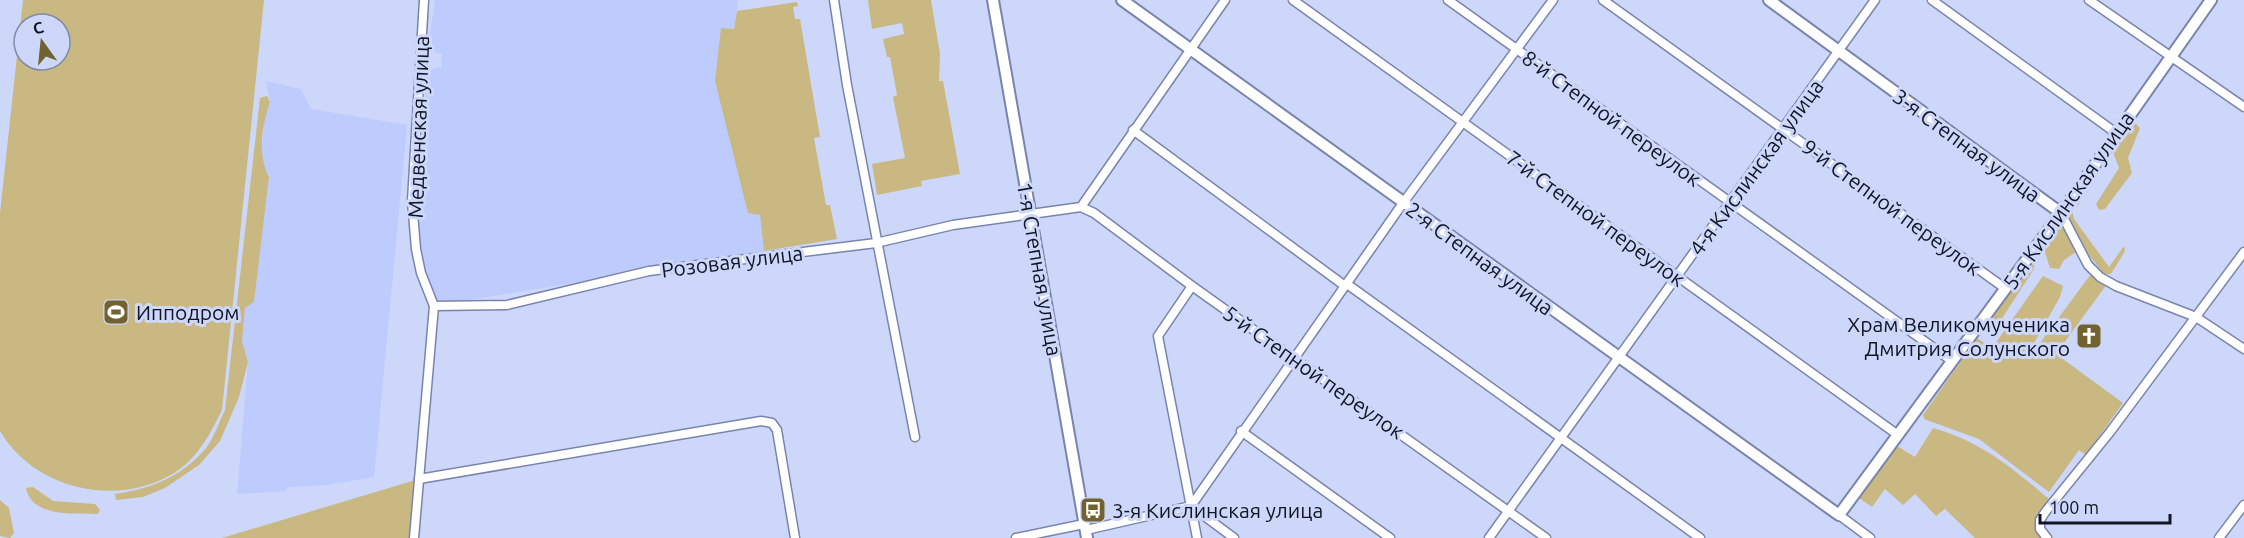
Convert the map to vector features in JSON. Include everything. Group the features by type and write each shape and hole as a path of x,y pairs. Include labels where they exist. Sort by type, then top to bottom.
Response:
{"street":[{"name":"Медвенская улица","path":"414,538 434,306 421,273 416,249 412,201 424,0"},
{"path":"834,0 876,243 915,437"},
{"name":"1-я Степная улица","path":"993,0 1086,531"},
{"name":"2-я Степная улица","path":"1122,0 1839,515"},
{"path":"1081,207 1225,0"},
{"name":"7-й Степной переулок","path":"1293,0 1898,435"},
{"name":"8-й Степной переулок","path":"1449,0 1952,361"},
{"path":"1016,538 1086,531 1191,506 1403,203 1553,0"},
{"name":"9-й Степной переулок","path":"1603,0 2006,289"},
{"name":"3-я Степная улица","path":"1768,0 2061,213 2088,265 2100,277 2116,286 2196,317 2244,349"},
{"name":"4-я Кислинская улица","path":"1490,538 1875,0"},
{"path":"1932,0 2116,133"},
{"path":"2089,0 2244,107"},
{"name":"5-я Кислинская улица","path":"1839,515 2061,213 2211,0"},
{"path":"1133,130 1700,538"},
{"name":"Розовая улица","path":"434,306 507,305 649,271 876,243 953,225 1081,207"},
{"name":"5-й Степной переулок","path":"1081,207 1094,213 1192,286 1546,538"},
{"path":"2047,538 2040,530 2040,520 2046,511 2110,432 2244,252"},
{"path":"1192,286 1158,336 1197,538"},
{"path":"419,479 761,421 772,423 777,430 795,538"},
{"path":"1242,431 1389,538"},
{"path":"2219,538 2244,505"},
{"path":"1191,506 1234,538"},
{"path":"1839,515 1870,538"}],"shaded area":[{"name":"Ипподром","path":"23,0 264,0 222,410 209,434 187,463 157,482 132,489 107,491 81,488 57,480 35,468 15,452 0,431 0,213 15,72 72,72 72,12 22,12"},
{"path":"435,0 738,0 734,29 722,28 760,214 764,251 434,306 424,266 417,206 428,73 435,68 441,68 442,54 436,53 429,43"},
{"path":"868,0 931,0 940,54 939,81 943,81 960,174 921,181 922,186 877,195 872,164 905,158 893,97 897,95 890,57 887,57 883,39 904,34 902,23 872,29"},
{"path":"797,2 798,6 793,7 795,19 800,19 820,137 814,138 826,205 830,205 837,239 764,251 760,215 748,213 715,81 721,28 734,29 737,11"},
{"path":"266,81 301,89 311,109 407,125 374,477 328,485 287,487 286,491 237,494 248,362 242,341 245,308 254,301 269,177 261,162 264,120 270,102"},
{"path":"267,96 270,102 263,130 262,149 269,177 254,302 245,308 242,341 248,362 239,397 220,441 199,465 165,488 143,497 116,500 115,494 153,485 187,467 209,444 225,410 260,98"},
{"path":"2135,123 2140,128 2128,158 2132,173 2105,209 2099,210 2096,204 2119,168 2111,147 2129,124"},
{"path":"2084,185 2087,188 2080,203 2072,210 2074,219 2109,267 2124,246 2125,251 2111,274 2104,274 2089,255 2067,213"},
{"path":"2059,224 2065,225 2076,252 2064,260 2059,269 2050,268 2043,246"},
{"path":"2034,264 2034,269 2001,320 1994,321 1992,315 2028,266"},
{"path":"2091,274 2107,284 2056,354 2123,403 2086,455 2079,450 2049,492 1979,439 1924,419 1923,415 1977,338 1992,348 2043,276 2063,286 2060,297 2029,352 2031,355"},
{"path":"1933,428 1981,448 2009,466 2049,499 2037,517 2045,538 1975,538 1945,509 1936,516 1915,494 1903,505 1885,489 1872,507 1859,498 1897,446 1915,457"},
{"path":"419,479 414,538 222,538"},
{"path":"33,487 53,501 95,504 100,510 98,514 77,514 45,509 36,505 30,498 26,488"},
{"path":"0,500 9,508 14,533 10,538 0,536"}],"place":[{"name":"Ипподром","path":"116,312"},
{"name":"Храм Великомученика Дмитрия Солунского","path":"2089,336"},
{"name":"3-я Кислинская улица","path":"1093,510"}]}
